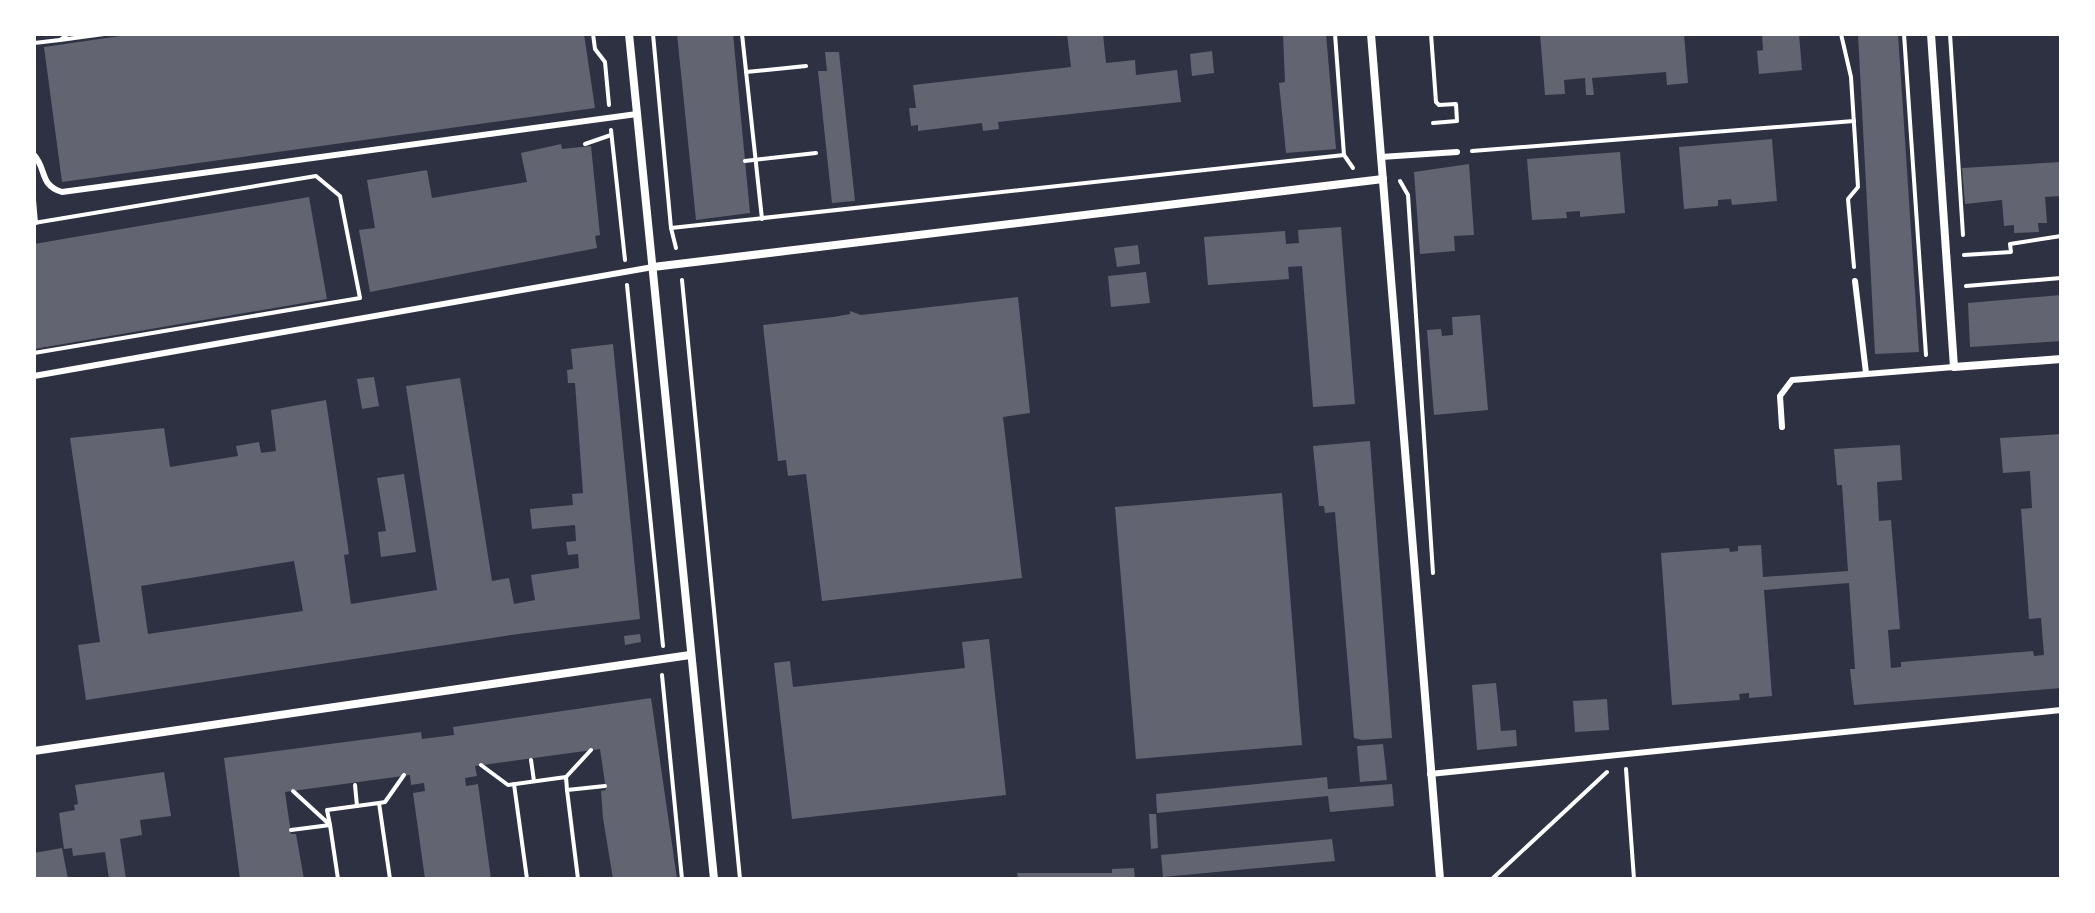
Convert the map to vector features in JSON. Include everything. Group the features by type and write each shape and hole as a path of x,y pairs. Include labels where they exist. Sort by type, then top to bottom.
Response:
{"street":[{"path":"629,34 714,879"},
{"path":"1371,34 1440,879"},
{"path":"1931,34 1954,367 2061,359"},
{"path":"653,267 1383,179"},
{"path":"34,751 690,655"}],"lane":[{"path":"34,155 40,162 43,179 49,188 62,192 637,114"},
{"path":"1381,157 1457,152"},
{"path":"34,376 653,267"},
{"path":"1855,281 1866,373"},
{"path":"1782,427 1780,396 1792,380 1954,367"},
{"path":"1430,774 2061,710"}],"path":[{"path":"60,40 68,34"},
{"path":"34,43 104,34"},
{"path":"593,34 595,49 605,62 664,658 661,683 682,879"},
{"path":"653,34 671,228 680,263 740,879"},
{"path":"742,34 762,219"},
{"path":"1335,34 1344,155 1360,182"},
{"path":"1431,34 1436,102 1439,105 1456,104 1457,121 1433,123"},
{"path":"1841,34 1851,77 1858,187 1848,199 1855,281"},
{"path":"1904,34 1927,356 1953,356"},
{"path":"1950,34 1966,299"},
{"path":"746,72 806,66"},
{"path":"1457,152 1854,121"},
{"path":"585,144 611,135"},
{"path":"745,161 816,153"},
{"path":"671,228 1344,155"},
{"path":"1396,156 1400,182 1408,195 1433,574"},
{"path":"34,200 35,223 316,176 340,196 360,298 34,353"},
{"path":"1964,255 2011,252 2010,244 2061,236"},
{"path":"1966,286 2061,278"},
{"path":"481,765 508,785 566,777 591,750"},
{"path":"1492,879 1625,754"},
{"path":"1625,754 1634,879"},
{"path":"531,760 534,781"},
{"path":"338,879 327,810 385,802 404,775"},
{"path":"566,777 578,879"},
{"path":"514,784 527,879"},
{"path":"355,785 357,806"},
{"path":"567,790 605,786"},
{"path":"293,791 330,825"},
{"path":"379,803 390,879"},
{"path":"291,830 330,825"}],"building":[{"path":"134,34 584,34 595,108 62,182 44,47"},
{"path":"677,34 733,34 750,213 696,220"},
{"path":"1067,34 1103,34 1106,63 1135,60 1136,75 1177,70 1181,102 998,122 999,129 983,131 982,123 918,131 918,125 911,126 909,108 916,108 913,85 1071,67"},
{"path":"1283,34 1326,34 1336,149 1286,153 1279,83 1285,82"},
{"path":"1540,34 1684,34 1688,83 1667,85 1666,72 1592,78 1594,95 1586,95 1585,78 1564,80 1565,94 1545,95"},
{"path":"1762,34 1799,34 1802,70 1759,74 1757,51 1763,50"},
{"path":"1858,34 1898,34 1919,352 1875,354"},
{"path":"1212,51 1214,73 1192,76 1190,54"},
{"path":"825,52 839,52 855,201 832,203 818,71 827,71"},
{"path":"1772,139 1777,201 1732,205 1731,199 1718,200 1718,206 1684,209 1679,147"},
{"path":"561,144 562,149 591,146 600,235 595,236 597,248 370,292 359,230 375,228 367,180 427,170 432,198 527,182 521,153"},
{"path":"1620,152 1625,213 1580,217 1580,211 1566,212 1567,218 1532,220 1527,159"},
{"path":"2061,162 2061,196 2045,197 2047,223 2038,223 2039,232 2014,233 2014,225 2004,226 2002,200 1965,204 1962,168"},
{"path":"1469,164 1474,235 1454,236 1455,251 1420,254 1414,172"},
{"path":"309,197 327,299 34,349 34,244"},
{"path":"1341,227 1355,404 1313,407 1302,266 1288,267 1289,279 1208,285 1204,237 1285,231 1286,244 1299,243 1298,230"},
{"path":"1138,245 1140,264 1117,267 1114,248"},
{"path":"1146,272 1150,303 1111,307 1108,276"},
{"path":"2061,295 2061,341 1970,347 1968,303"},
{"path":"1018,297 1030,413 1003,417 1022,578 822,601 806,474 788,476 786,460 778,461 763,325 833,317 850,314 850,311 861,315"},
{"path":"1480,315 1488,410 1434,415 1427,330 1441,329 1442,336 1453,335 1452,317"},
{"path":"613,344 640,619 518,634 86,700 78,645 100,642 70,438 164,428 170,467 238,456 236,446 259,442 261,453 276,451 271,410 326,400 349,554 344,555 351,604 437,590 406,386 460,378 492,581 509,578 514,604 535,600 531,575 579,568 578,554 568,555 566,542 576,541 575,525 532,529 530,509 573,505 572,494 583,493 575,383 568,383 567,370 573,369 571,349","holes":["294,561 303,611 148,634 141,586"]},
{"path":"374,377 379,406 362,409 357,379"},
{"path":"2061,434 2061,688 1854,705 1850,669 1855,669 1849,583 1764,590 1772,696 1749,698 1749,693 1739,694 1740,700 1672,705 1661,553 1729,548 1730,552 1738,551 1738,546 1761,545 1763,577 1848,571 1842,485 1837,485 1834,449 1900,445 1902,480 1877,482 1879,521 1891,520 1900,629 1888,630 1891,668 1901,667 1901,662 2033,651 2034,656 2044,655 2041,618 2029,619 2021,509 2032,508 2030,471 2003,473 2000,438"},
{"path":"1370,441 1392,738 1362,740 1354,738 1335,512 1325,513 1324,506 1319,506 1313,446"},
{"path":"404,474 416,552 381,557 378,532 386,531 377,478"},
{"path":"1282,493 1302,745 1136,759 1115,507"},
{"path":"640,634 641,642 625,645 624,636"},
{"path":"989,639 1006,795 792,819 774,663 790,661 793,687 965,668 962,642"},
{"path":"1496,683 1501,731 1516,730 1517,746 1477,750 1472,685"},
{"path":"651,698 677,879 613,879 603,818 601,791 606,790 600,749 475,766 477,776 465,778 466,786 478,784 491,879 425,879 413,793 425,791 424,783 411,785 410,775 285,792 291,834 296,834 304,879 240,879 224,758 421,732 422,739 454,735 453,727"},
{"path":"1607,699 1609,730 1575,732 1573,701"},
{"path":"1383,744 1387,780 1360,782 1357,746"},
{"path":"164,772 171,816 140,820 142,835 120,839 126,879 109,879 105,852 73,856 72,848 64,849 59,813 75,810 74,805 78,804 75,785"},
{"path":"1327,777 1328,789 1392,784 1394,806 1330,812 1328,796 1157,813 1156,794"},
{"path":"1149,814 1156,814 1158,848 1151,849"},
{"path":"1332,839 1335,861 1163,877 1161,855"},
{"path":"62,848 68,879 34,879 34,853"},
{"path":"1134,868 1135,879 1018,879 1017,873 1112,873 1112,869"}]}
